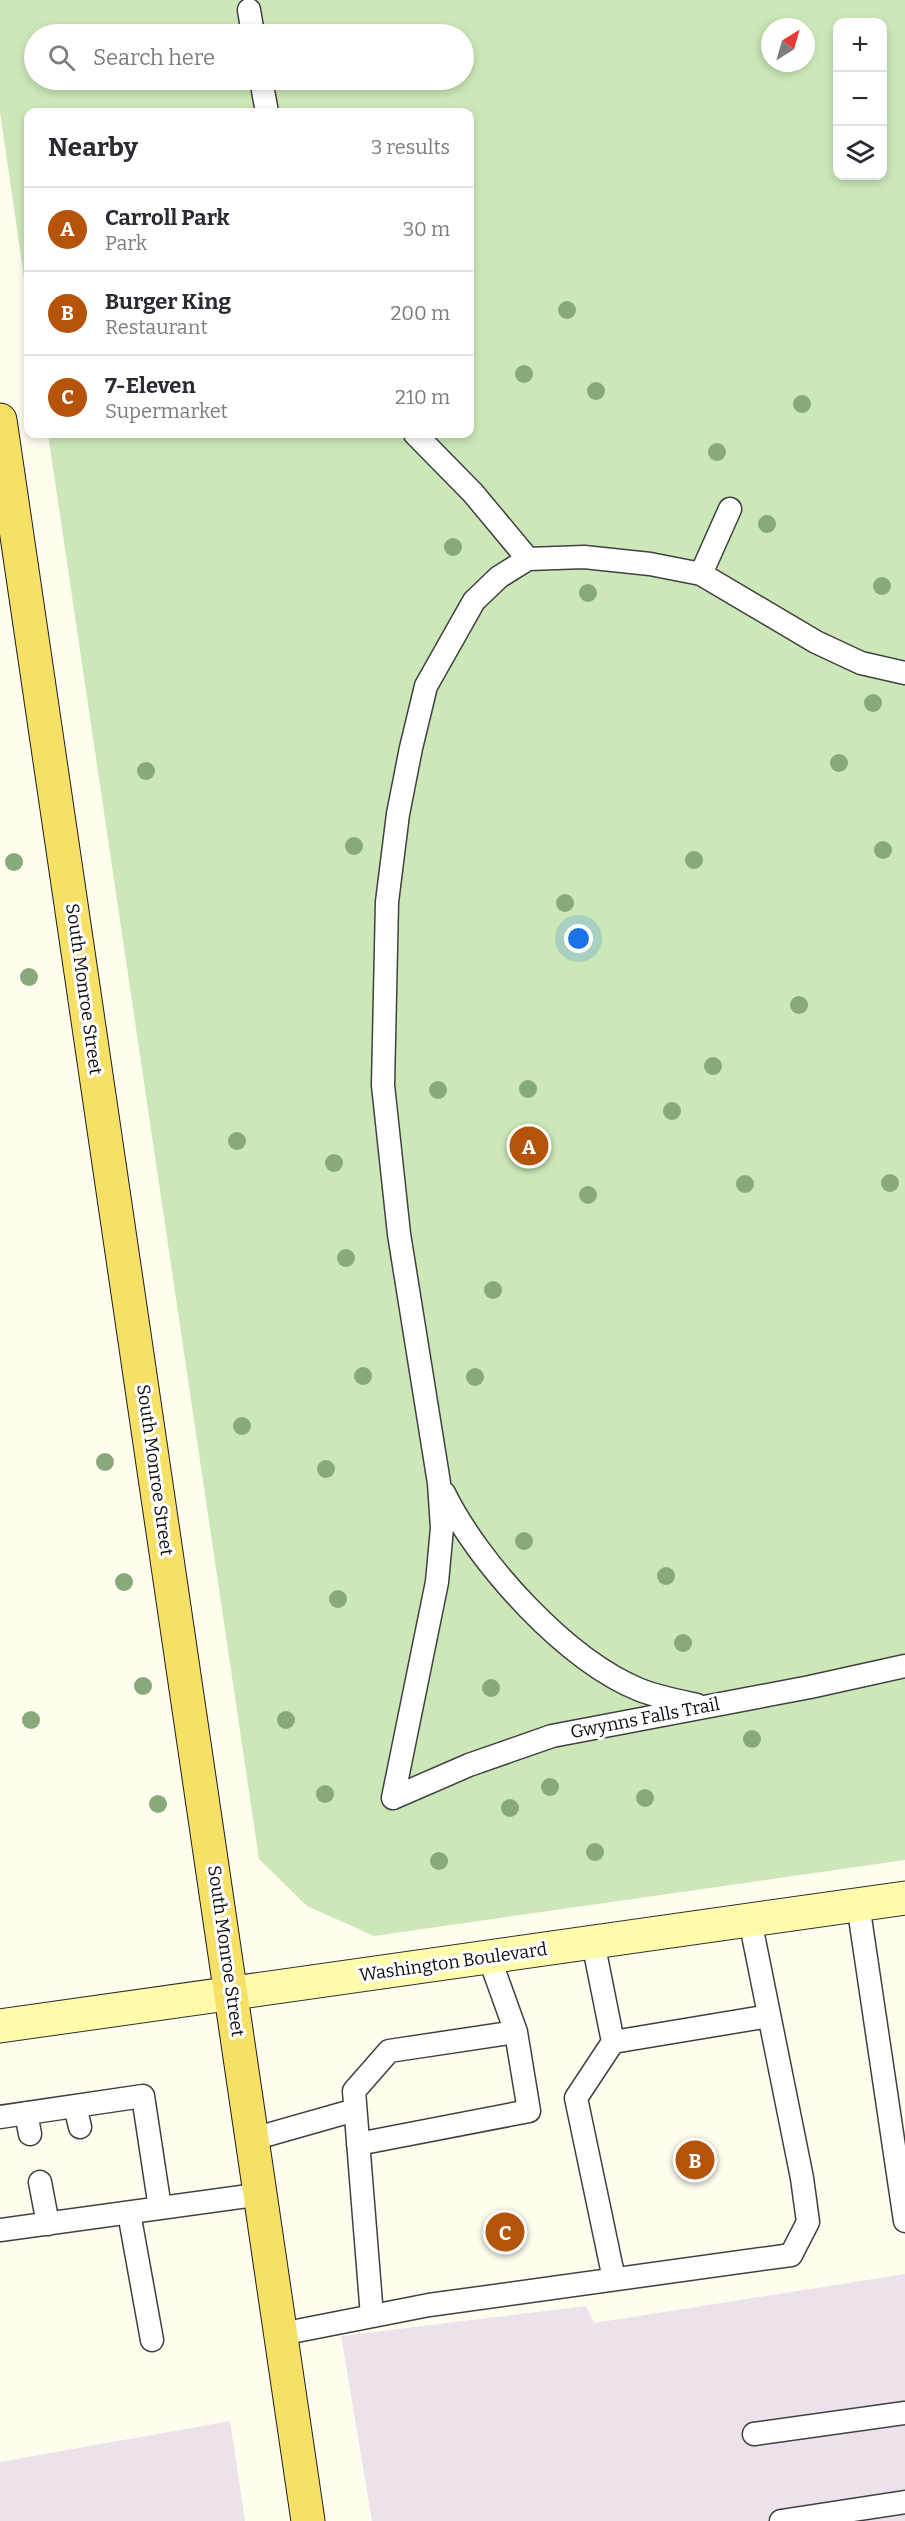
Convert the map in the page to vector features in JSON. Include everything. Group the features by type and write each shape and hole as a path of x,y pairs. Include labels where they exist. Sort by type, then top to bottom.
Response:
{"main road":[{"name":"South Monroe Street","path":"0,420 233,1994 308,2521"},
{"name":"Washington Boulevard","path":"0,2026 905,1898"}],"lane":[{"path":"249,10 252,24"},
{"path":"263,90 266,108"},
{"path":"419,438 473,493 528,559"},
{"path":"701,574 730,509"},
{"path":"703,1707 641,1690 622,1681 596,1665 556,1632 503,1581 469,1538 440,1483 399,1234 383,1085 387,902 398,814 426,686 474,601 499,577 528,559 584,557 650,564 701,574 816,642 861,663 905,673"},
{"name":"Gwynns Falls Trail","path":"440,1483 442,1528 437,1582 393,1798 469,1765 552,1736 810,1687 905,1666"},
{"path":"858,1904 905,2221"},
{"path":"281,2334 429,2305 791,2255 808,2222 750,1920"},
{"path":"593,1942 613,2042 576,2098 614,2279"},
{"path":"358,2144 529,2111 516,2032 489,1957"},
{"path":"613,2042 769,2016"},
{"path":"372,2316 354,2091 389,2051 516,2032"},
{"path":"0,2117 28,2124 77,2117 143,2096 160,2208"},
{"path":"254,2139 355,2109"},
{"path":"40,2182 48,2224"},
{"path":"0,2230 262,2194"},
{"path":"129,2213 152,2340"},
{"path":"754,2434 905,2413"},
{"path":"781,2521 905,2502"}],"shaded area":[{"path":"905,2274 905,2521 372,2521 341,2336 586,2306 594,2323"},
{"path":"230,2421 245,2521 0,2521 0,2462"}],"green space":[{"path":"0,0 905,0 905,1860 374,1936 307,1906 259,1859 49,438 474,438 474,108 24,108 24,277 0,112"}],"place":[{"name":"Carroll Park","path":"529,1146"},
{"name":"Burger King","path":"695,2160"},
{"name":"7-Eleven","path":"505,2232"}]}
